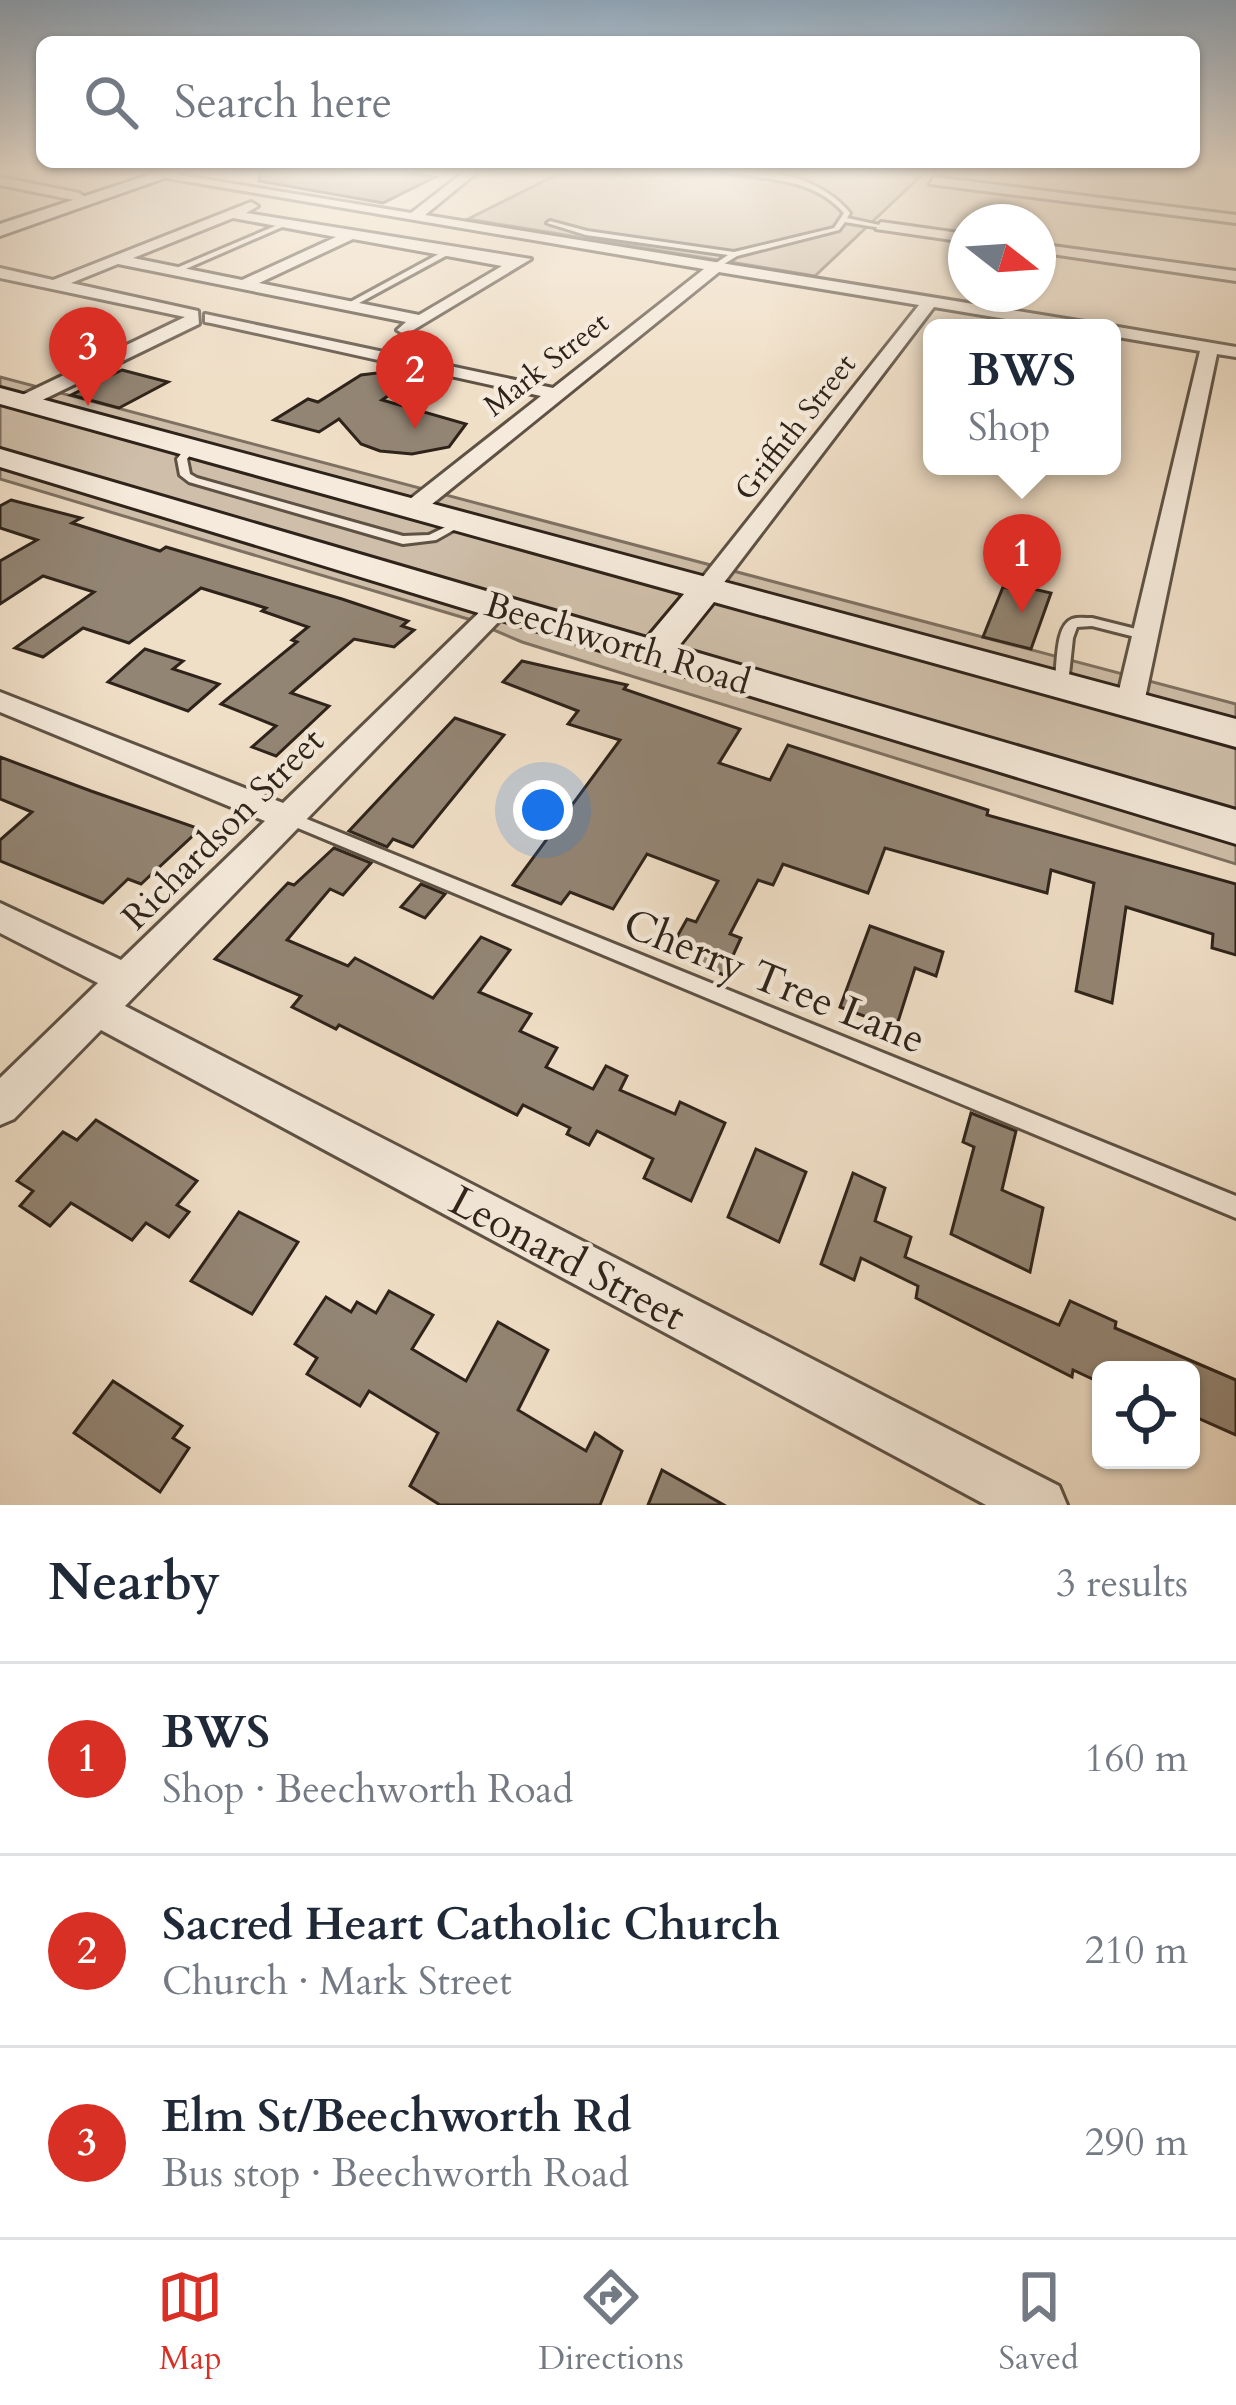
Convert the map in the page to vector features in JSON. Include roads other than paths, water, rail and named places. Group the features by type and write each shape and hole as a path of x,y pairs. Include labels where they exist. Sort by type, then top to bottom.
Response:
{"main road":[{"name":"Beechworth Road","path":"8,407 191,448 1236,733"},
{"name":"Beechworth Road","path":"0,458 1236,827"},
{"path":"655,652 707,588"}],"street":[{"path":"53,285 169,239"},
{"path":"8,407 202,316 343,239"},
{"path":"374,239 515,264"},
{"path":"366,353 515,264 544,239"},
{"path":"586,239 716,267 1035,319"},
{"path":"365,250 384,241"},
{"path":"1056,251 1236,276"},
{"path":"118,260 422,320"},
{"name":"Mark Street","path":"413,508 716,267"},
{"path":"0,273 556,394"},
{"path":"281,292 309,278"},
{"name":"Griffith Street","path":"707,588 930,302"},
{"path":"1121,333 1236,352"},
{"path":"1130,703 1210,347"},
{"name":"Richardson Street","path":"0,1106 499,607"},
{"path":"0,701 287,817"},
{"name":"Leonard Street","path":"0,917 111,994 1040,1505"}],"lane":[{"path":"171,272 249,239"},
{"path":"630,239 734,254 801,239"},
{"path":"345,307 449,252"},
{"path":"716,267 734,254"},
{"path":"191,448 182,459 185,475 193,480 403,540 432,538 462,522"},
{"path":"1061,684 1066,668 1065,634 1072,623 1092,622 1148,636"},
{"name":"Cherry Tree Lane","path":"287,817 1236,1208"}],"place":[{"name":"Elm St/Beechworth Rd","path":"88,406"},
{"name":"Sacred Heart Catholic Church","path":"415,429"},
{"name":"BWS","path":"1022,613"}]}
